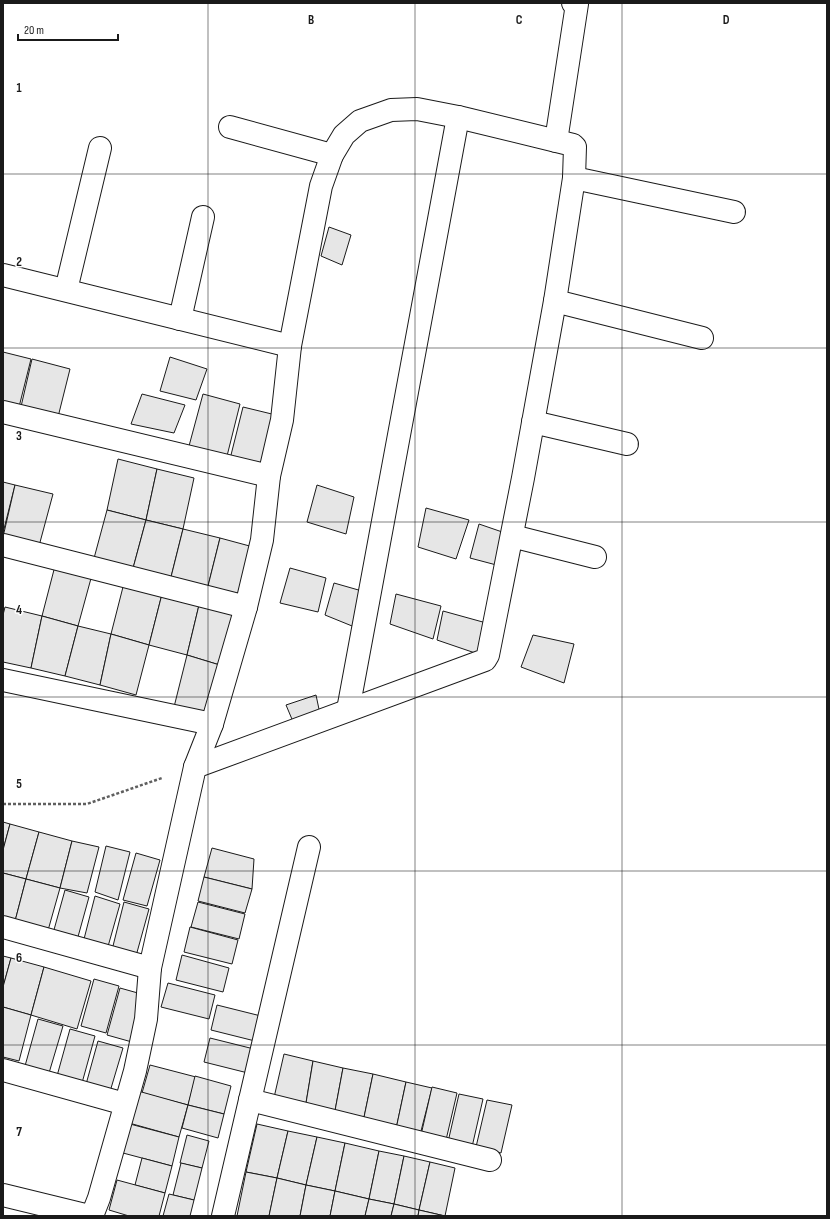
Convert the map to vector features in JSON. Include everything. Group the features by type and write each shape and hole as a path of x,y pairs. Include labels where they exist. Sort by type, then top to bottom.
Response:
{"street":[{"path":"556,140 577,4 573,3"},
{"path":"3,1195 91,1216 99,1198 135,1071 146,1019 150,968 194,767 212,724 246,607 262,540 269,476 282,420 290,346 321,186 332,155 344,135 360,121 391,110 417,109 458,117 573,145 576,152 574,178 555,301 512,536 488,655 485,660 194,767"},
{"path":"348,710 458,117"},
{"path":"230,127 332,155"},
{"path":"66,290 100,148"},
{"path":"574,178 734,212"},
{"path":"180,318 203,217"},
{"path":"3,274 290,346"},
{"path":"555,301 702,338"},
{"path":"3,412 269,476"},
{"path":"533,422 627,444"},
{"path":"512,536 595,557"},
{"path":"3,546 246,607"},
{"path":"3,680 212,724"},
{"path":"223,1216 309,847"},
{"path":"3,927 150,968"},
{"path":"3,1070 126,1104"},
{"path":"250,1100 490,1160"}],"path":[{"path":"3,804 87,804 194,767"}],"building":[{"path":"329,227 351,235 342,265 321,256"},
{"path":"3,352 31,359 18,411 3,407"},
{"path":"170,357 207,369 196,400 160,391"},
{"path":"32,359 70,369 57,421 20,411"},
{"path":"142,394 185,405 174,433 131,424"},
{"path":"203,394 240,404 227,456 189,446"},
{"path":"243,407 280,416 267,468 230,459"},
{"path":"118,459 157,469 146,520 107,510"},
{"path":"157,469 194,478 183,529 146,520"},
{"path":"3,482 15,485 3,533"},
{"path":"15,485 53,494 39,546 3,537"},
{"path":"317,485 354,497 346,534 307,522"},
{"path":"426,508 469,520 456,559 418,547"},
{"path":"107,510 146,520 132,572 93,562"},
{"path":"146,520 183,529 170,581 132,572"},
{"path":"479,524 511,535 504,567 470,558"},
{"path":"183,529 220,538 207,590 170,581"},
{"path":"220,538 257,548 244,600 207,590"},
{"path":"56,562 93,571 78,626 42,616"},
{"path":"290,568 326,578 318,612 280,603"},
{"path":"124,583 162,594 149,645 111,634"},
{"path":"334,583 369,593 357,628 325,615"},
{"path":"162,594 199,605 187,655 149,645"},
{"path":"396,594 441,606 433,639 390,624"},
{"path":"199,605 237,614 223,666 187,655"},
{"path":"5,607 42,616 31,668 3,662 3,615"},
{"path":"443,611 490,624 481,655 437,640"},
{"path":"42,616 78,626 65,676 31,668"},
{"path":"78,626 111,634 100,685 65,676"},
{"path":"111,634 149,645 136,695 100,685"},
{"path":"533,635 574,644 564,683 521,667"},
{"path":"187,655 223,666 211,717 174,707"},
{"path":"316,695 320,714 294,724 286,705"},
{"path":"3,822 10,824 3,850"},
{"path":"10,824 39,832 26,879 3,873 3,850"},
{"path":"39,832 72,841 60,888 26,879"},
{"path":"72,841 99,847 87,893 60,888"},
{"path":"106,846 130,852 118,900 95,892"},
{"path":"212,848 254,859 252,889 204,877"},
{"path":"136,853 160,860 147,906 123,900"},
{"path":"3,873 26,879 14,925 3,922"},
{"path":"204,877 252,889 245,913 198,901"},
{"path":"26,879 60,888 47,934 14,925"},
{"path":"65,890 89,897 76,944 52,937"},
{"path":"95,896 120,904 107,950 83,943"},
{"path":"124,902 149,909 136,956 112,950"},
{"path":"198,902 245,914 239,939 191,927"},
{"path":"190,927 238,940 232,964 184,952"},
{"path":"182,955 229,968 223,992 176,980"},
{"path":"3,956 11,958 3,987"},
{"path":"11,958 44,967 31,1015 3,1007 3,987"},
{"path":"44,967 91,981 77,1029 31,1015"},
{"path":"94,979 119,986 106,1033 81,1026"},
{"path":"168,983 215,995 209,1019 161,1007"},
{"path":"120,988 145,995 132,1042 107,1035"},
{"path":"217,1005 265,1017 259,1042 211,1030"},
{"path":"3,1007 31,1015 19,1061 3,1057"},
{"path":"38,1019 63,1026 49,1073 25,1066"},
{"path":"70,1029 95,1036 82,1083 57,1076"},
{"path":"210,1038 258,1050 252,1074 204,1062"},
{"path":"98,1041 123,1048 109,1095 85,1088"},
{"path":"284,1054 313,1061 305,1109 273,1102"},
{"path":"313,1061 343,1068 334,1116 305,1109"},
{"path":"150,1065 196,1077 188,1105 142,1093"},
{"path":"343,1068 373,1074 363,1122 334,1116"},
{"path":"373,1074 406,1082 396,1129 363,1122"},
{"path":"195,1076 231,1086 224,1114 188,1105"},
{"path":"406,1082 432,1088 420,1135 396,1129"},
{"path":"432,1087 457,1093 446,1140 421,1135"},
{"path":"138,1091 188,1105 179,1137 129,1123"},
{"path":"459,1094 483,1099 472,1147 448,1142"},
{"path":"487,1100 512,1105 501,1153 476,1147"},
{"path":"188,1105 224,1114 218,1138 182,1128"},
{"path":"130,1124 179,1137 172,1166 123,1153"},
{"path":"257,1124 288,1131 277,1178 246,1172"},
{"path":"288,1131 317,1137 306,1185 277,1178"},
{"path":"187,1135 209,1141 202,1168 180,1163"},
{"path":"317,1137 345,1143 335,1191 306,1185"},
{"path":"345,1143 379,1151 369,1199 335,1191"},
{"path":"379,1151 404,1156 394,1204 369,1199"},
{"path":"404,1156 430,1162 419,1210 394,1204"},
{"path":"142,1158 172,1166 165,1193 135,1185"},
{"path":"430,1162 455,1168 445,1216 419,1210"},
{"path":"181,1163 202,1168 194,1200 173,1195"},
{"path":"246,1172 277,1178 269,1216 237,1216"},
{"path":"277,1178 306,1185 300,1216 269,1216"},
{"path":"117,1180 165,1193 159,1216 129,1216 109,1210"},
{"path":"306,1185 335,1191 330,1216 300,1216"},
{"path":"335,1191 369,1199 365,1216 330,1216"},
{"path":"169,1194 194,1200 190,1216 163,1216"},
{"path":"369,1199 394,1204 391,1216 365,1216"},
{"path":"394,1204 419,1210 418,1216 391,1216"},
{"path":"419,1210 445,1216 418,1216"}]}
